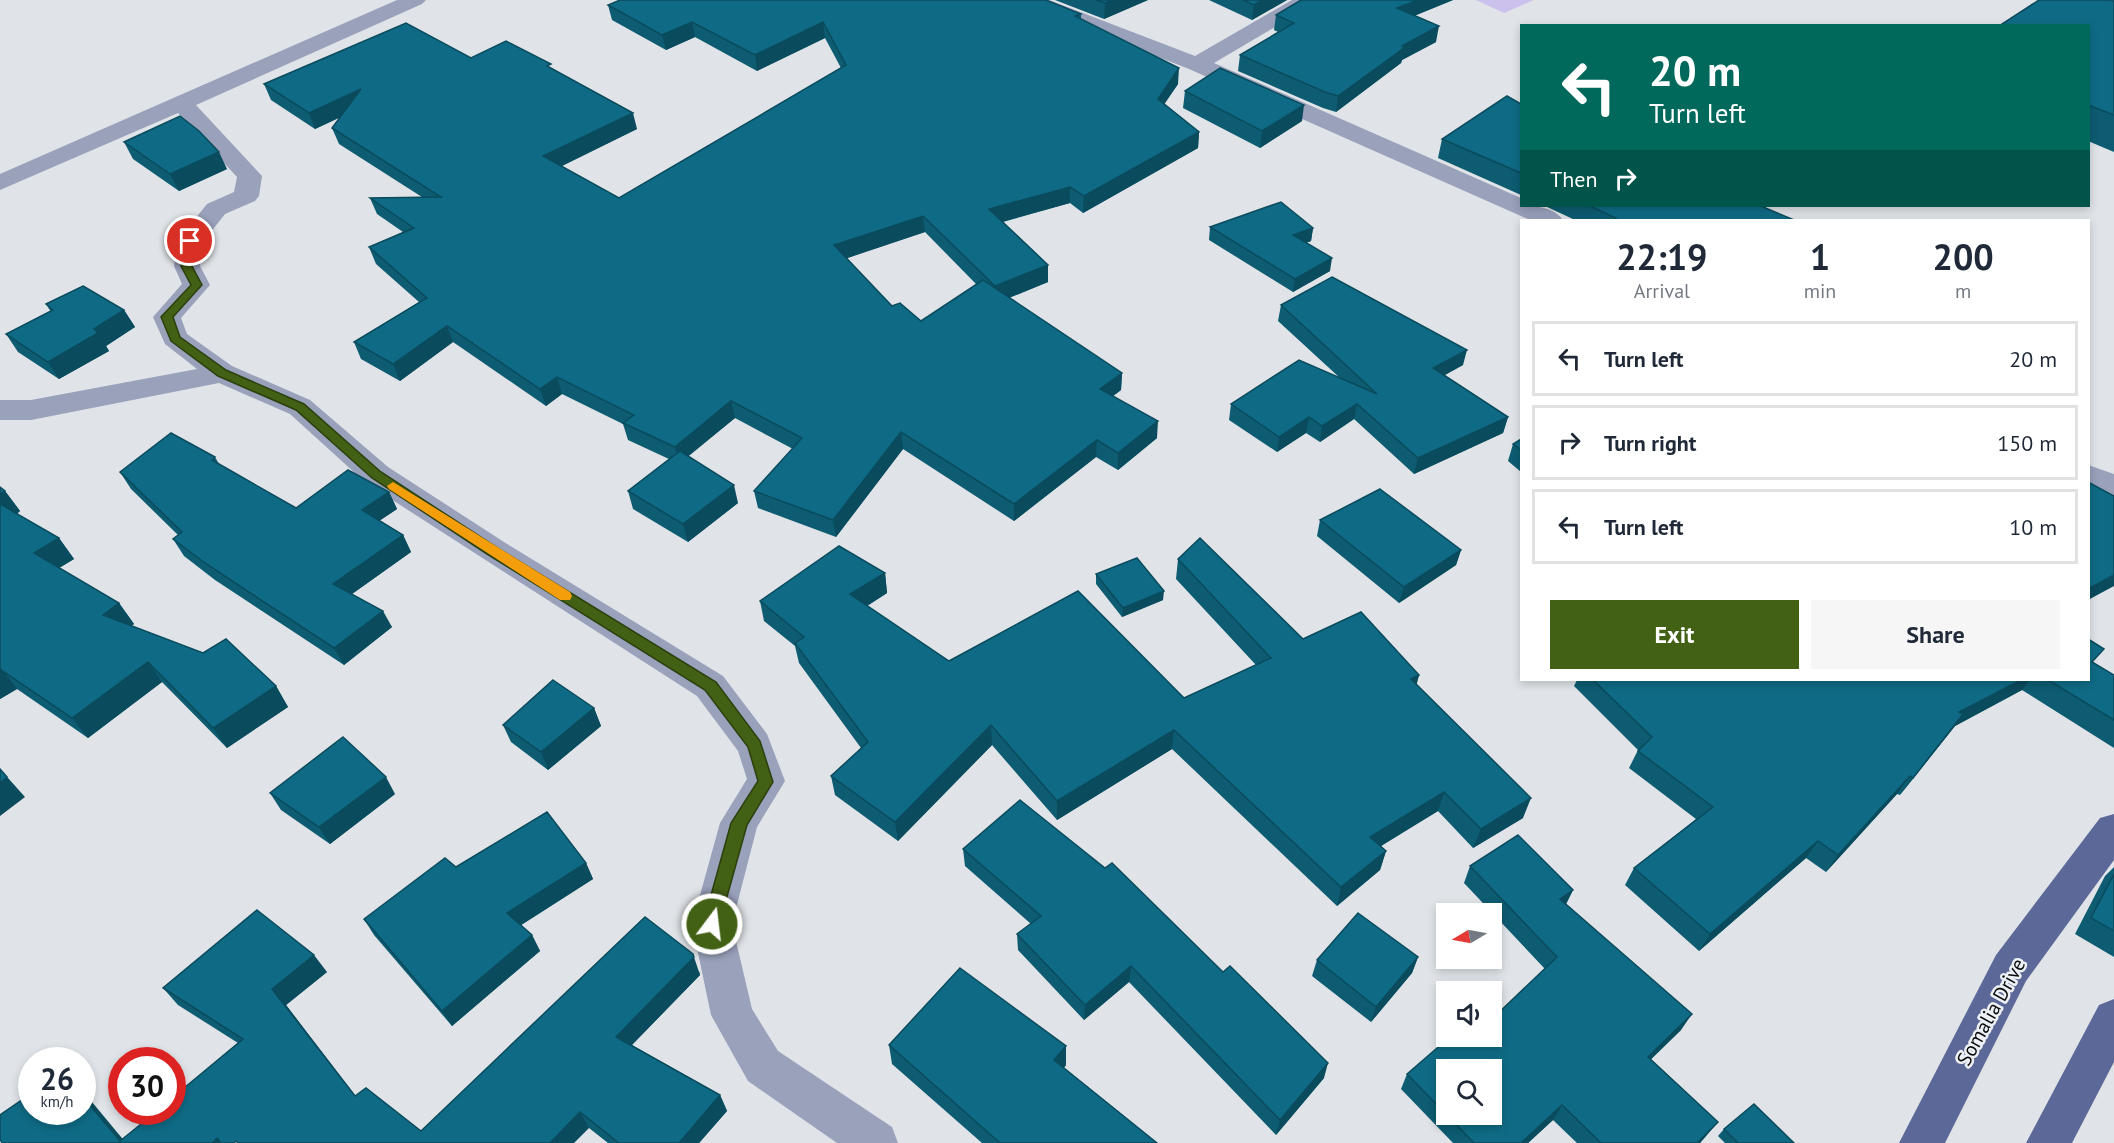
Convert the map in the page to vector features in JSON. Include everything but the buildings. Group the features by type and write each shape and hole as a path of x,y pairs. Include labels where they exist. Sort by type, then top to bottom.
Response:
{"main road":[{"name":"Somalia Drive","path":"1921,1143 2011,968 2114,830"},
{"path":"2048,1143 2114,1019"}],"street":[{"path":"0,183 415,0"},
{"path":"1030,0 1197,64 1520,207"},
{"path":"1197,64 1307,0"},
{"path":"182,104 250,176 246,196 216,209 190,241 187,266 196,285 167,317 175,338 222,373 300,407 377,475 492,550 710,686 754,745 766,782 739,823 712,924 732,1015 763,1066 876,1143"},
{"path":"1521,207 1548,219"},
{"path":"0,410 32,410 222,373"},
{"path":"2090,477 2114,486"}],"shaded area":[{"path":"1476,0 1534,0 1504,13"}],"slow traffic":[{"path":"393,486 565,596"}],"route":[{"path":"190,241 187,266 196,285 167,317 175,338 222,373 300,407 377,475 492,550 710,686 754,745 766,782 739,823 712,924"}]}
